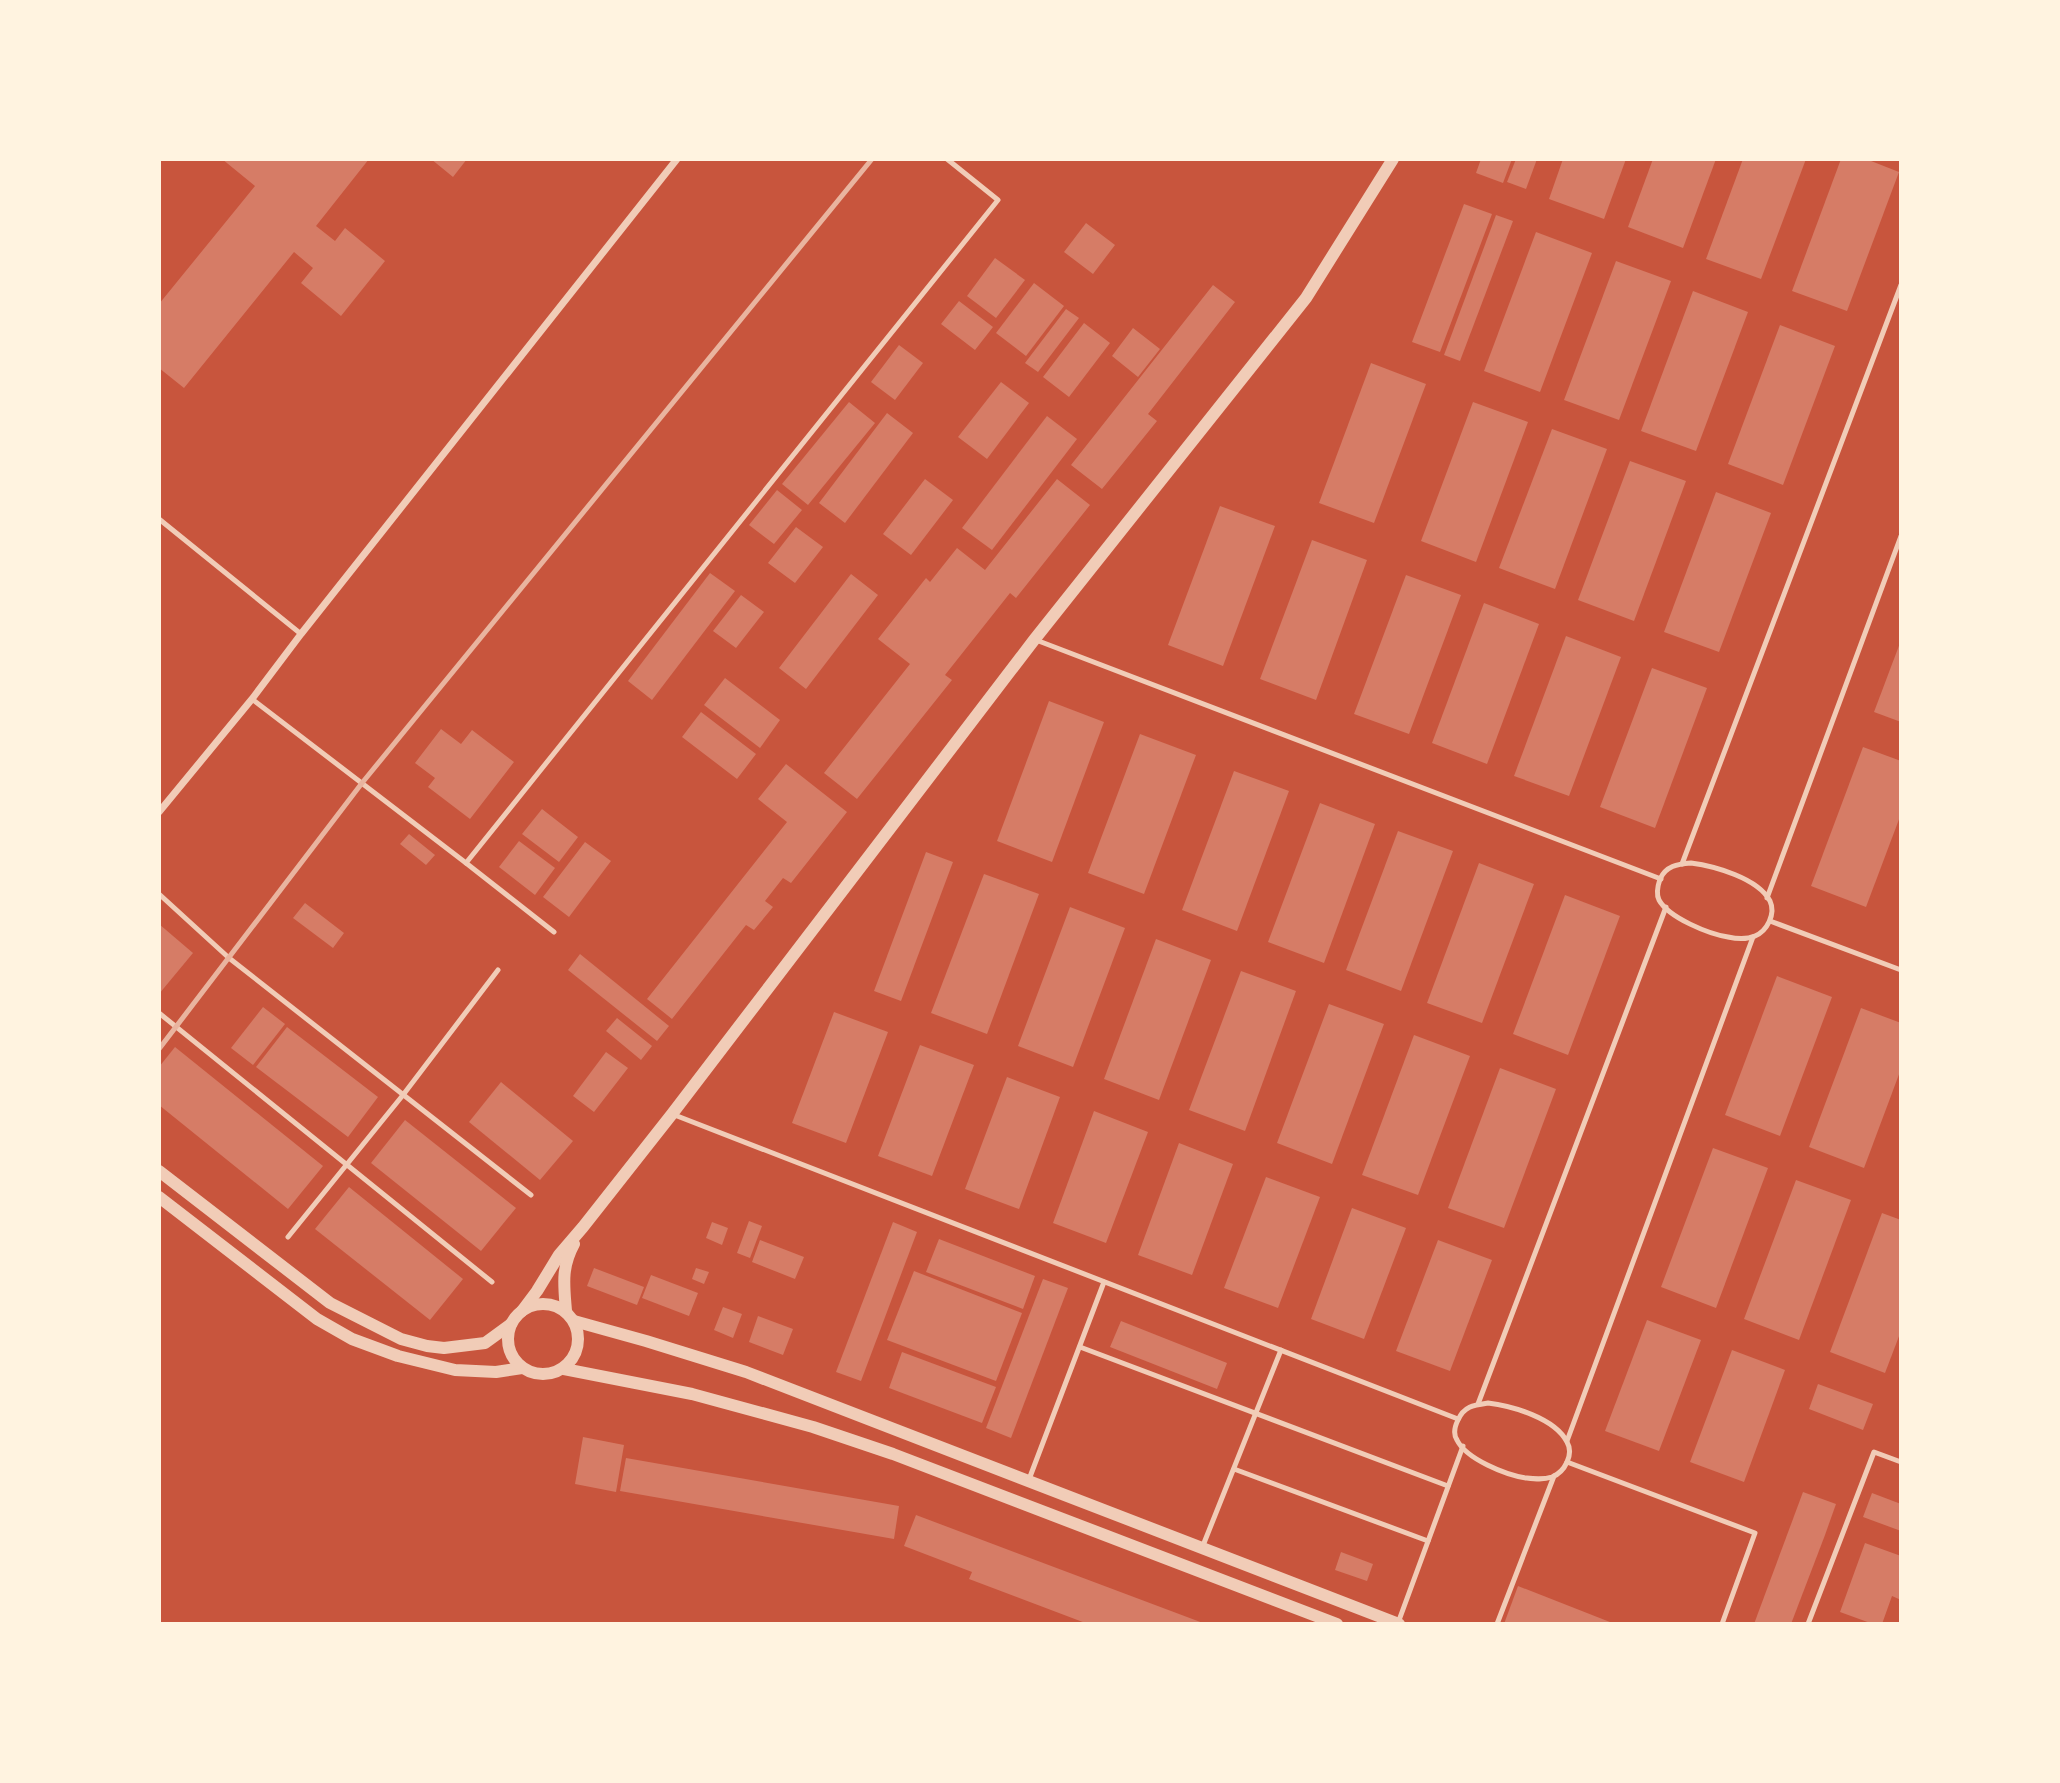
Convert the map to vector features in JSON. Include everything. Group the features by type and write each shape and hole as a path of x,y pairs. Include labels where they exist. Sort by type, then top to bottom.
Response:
{"street":[{"path":"159,811 252,699 677,159"},
{"path":"159,1171 330,1303 401,1339 444,1348 485,1343 511,1324 537,1291 559,1255 672,1115 1034,640 1306,298 1393,159"},
{"path":"175,1184 161,1199 317,1319 352,1339 426,1364 480,1372 522,1368"},
{"path":"511,1324 508,1340 511,1355 522,1368 535,1374 550,1374 564,1369 573,1359 579,1334 570,1316 564,1269 567,1257 583,1227"},
{"path":"317,1319 330,1303"},
{"path":"522,1311 543,1303 554,1305 570,1316 746,1372 1398,1624"},
{"path":"564,1369 692,1394 813,1427 893,1454 1337,1624"},
{"path":"1021,1503 1028,1482"}],"lane":[{"path":"466,863 998,200 947,159"},
{"path":"1682,864 1901,285"},
{"path":"159,519 301,634"},
{"path":"1767,898 1901,536"},
{"path":"1034,640 1661,878"},
{"path":"252,699 554,932"},
{"path":"1682,864 1703,864 1727,871 1761,891 1771,902 1772,915 1768,926 1753,937 1740,939 1718,936 1696,928 1672,913 1659,900 1657,887 1663,873 1682,864"},
{"path":"159,894 229,958 531,1195"},
{"path":"1478,1404 1666,907"},
{"path":"1770,921 1901,970"},
{"path":"1497,1624 1554,1476 1567,1462 1567,1441 1753,937"},
{"path":"288,1237 498,970"},
{"path":"159,1013 492,1282"},
{"path":"672,1115 1458,1419"},
{"path":"1028,1482 1104,1282"},
{"path":"1080,1347 1448,1486"},
{"path":"1202,1548 1281,1350"},
{"path":"1554,1476 1537,1479 1516,1476 1493,1468 1470,1454 1457,1440 1454,1427 1461,1413 1472,1405 1488,1403 1525,1411 1559,1431 1567,1441"},
{"path":"1398,1624 1463,1446"},
{"path":"1808,1624 1874,1452 1901,1462"},
{"path":"1567,1462 1755,1532 1722,1624"},
{"path":"1234,1469 1428,1541"}],"building":[{"path":"222,159 369,159 316,226 335,241 345,228 385,261 341,316 301,283 313,268 294,252 184,388 159,368 159,304 255,186"},
{"path":"431,159 467,159 453,177"},
{"path":"1481,159 1512,159 1503,183 1476,173"},
{"path":"1516,159 1537,159 1526,189 1507,182"},
{"path":"1563,159 1626,159 1604,219 1549,199"},
{"path":"1653,159 1716,159 1683,248 1628,227"},
{"path":"1743,159 1806,159 1761,279 1706,259"},
{"path":"1841,159 1866,159 1899,172 1847,311 1792,291"},
{"path":"1464,204 1492,214 1440,352 1412,342"},
{"path":"1496,215 1513,221 1460,361 1444,355"},
{"path":"1086,223 1115,245 1093,274 1064,252"},
{"path":"1536,232 1592,253 1540,392 1484,371"},
{"path":"995,258 1025,280 996,318 967,296"},
{"path":"1616,261 1671,281 1619,420 1564,400"},
{"path":"1034,283 1064,306 1026,356 996,333"},
{"path":"1213,285 1235,302 1148,414 1157,421 1102,489 1071,465"},
{"path":"1693,291 1748,312 1696,451 1641,431"},
{"path":"959,301 993,327 975,350 941,324"},
{"path":"1066,309 1079,318 1038,372 1025,363"},
{"path":"1084,323 1110,343 1069,397 1043,377"},
{"path":"1780,325 1835,346 1783,485 1728,464"},
{"path":"1133,328 1160,349 1138,377 1112,356"},
{"path":"899,345 923,363 895,400 871,382"},
{"path":"1371,363 1426,384 1374,523 1319,503"},
{"path":"1001,382 1029,403 987,459 958,437"},
{"path":"849,402 875,423 808,505 782,484"},
{"path":"1473,402 1528,422 1476,562 1421,541"},
{"path":"887,413 913,433 845,523 819,503"},
{"path":"1047,416 1077,439 992,550 962,528"},
{"path":"1552,429 1607,449 1555,589 1499,568"},
{"path":"1630,461 1686,481 1634,621 1578,600"},
{"path":"925,479 953,500 911,555 883,534"},
{"path":"1057,479 1090,505 1016,598 1010,593 945,675 952,680 857,799 824,773 910,664 878,639 926,578 930,582 957,548 985,570"},
{"path":"777,490 802,510 774,544 749,525"},
{"path":"1716,492 1771,513 1719,652 1664,632"},
{"path":"1220,506 1275,526 1223,666 1168,645"},
{"path":"796,527 823,547 795,583 768,563"},
{"path":"1312,540 1367,560 1316,700 1260,679"},
{"path":"710,573 735,591 652,700 628,681"},
{"path":"851,574 878,595 806,689 779,668"},
{"path":"1406,575 1461,595 1409,734 1354,714"},
{"path":"741,595 764,612 736,648 713,631"},
{"path":"1484,603 1539,624 1487,764 1432,743"},
{"path":"1566,636 1621,657 1569,796 1514,776"},
{"path":"1901,643 1901,722 1874,712"},
{"path":"1652,668 1707,688 1655,828 1600,807"},
{"path":"725,678 780,720 760,748 704,705"},
{"path":"1049,701 1104,722 1052,862 997,841"},
{"path":"701,712 756,754 737,779 682,737"},
{"path":"441,729 461,744 472,730 514,762 470,819 428,787 435,778 415,763"},
{"path":"1140,734 1196,755 1144,894 1088,873"},
{"path":"1863,747 1901,761 1901,814 1866,907 1811,886"},
{"path":"786,764 847,812 791,883 783,878 765,901 773,907 754,930 746,925 672,1019 647,999 787,822 758,799"},
{"path":"1234,771 1289,791 1237,931 1182,910"},
{"path":"1320,803 1375,824 1324,963 1268,942"},
{"path":"542,809 578,837 559,862 522,834"},
{"path":"1398,831 1453,851 1401,991 1346,970"},
{"path":"409,834 435,855 426,865 400,844"},
{"path":"519,841 555,868 535,895 499,867"},
{"path":"585,842 611,861 569,917 543,897"},
{"path":"926,852 953,862 901,1001 874,991"},
{"path":"1479,863 1534,884 1482,1023 1427,1003"},
{"path":"984,874 1039,894 987,1034 931,1013"},
{"path":"1565,895 1620,916 1568,1055 1513,1034"},
{"path":"305,903 344,933 333,948 293,918"},
{"path":"1070,907 1125,928 1073,1067 1018,1046"},
{"path":"159,924 193,953 159,994"},
{"path":"1156,939 1211,960 1159,1100 1104,1079"},
{"path":"580,954 669,1026 657,1041 568,970"},
{"path":"1241,971 1296,991 1245,1131 1189,1110"},
{"path":"1777,976 1832,997 1780,1136 1725,1115"},
{"path":"1329,1004 1384,1024 1332,1164 1277,1143"},
{"path":"263,1007 285,1024 253,1065 231,1048"},
{"path":"1861,1008 1901,1023 1901,1069 1864,1168 1809,1147"},
{"path":"834,1012 888,1032 846,1143 792,1123"},
{"path":"617,1018 652,1046 641,1060 606,1031"},
{"path":"287,1027 378,1097 348,1137 256,1067"},
{"path":"1414,1035 1470,1056 1418,1195 1362,1175"},
{"path":"920,1045 974,1065 932,1176 878,1156"},
{"path":"175,1047 323,1166 288,1209 159,1105 159,1067"},
{"path":"606,1052 628,1068 594,1112 573,1096"},
{"path":"1500,1068 1556,1089 1504,1228 1448,1208"},
{"path":"1007,1077 1060,1097 1019,1209 965,1189"},
{"path":"501,1082 573,1141 540,1180 469,1122"},
{"path":"1094,1111 1148,1132 1106,1243 1053,1223"},
{"path":"405,1120 516,1208 481,1251 371,1163"},
{"path":"1179,1143 1233,1164 1192,1275 1138,1255"},
{"path":"1713,1148 1768,1168 1716,1308 1661,1287"},
{"path":"1266,1177 1320,1197 1278,1308 1224,1288"},
{"path":"1796,1180 1851,1200 1799,1340 1744,1319"},
{"path":"349,1187 463,1279 430,1320 315,1229"},
{"path":"1352,1208 1406,1228 1364,1339 1311,1319"},
{"path":"1882,1213 1901,1220 1901,1331 1885,1373 1830,1352"},
{"path":"749,1221 762,1226 750,1258 737,1253"},
{"path":"712,1222 728,1228 722,1245 706,1238"},
{"path":"893,1222 917,1232 861,1381 836,1372"},
{"path":"939,1239 1035,1276 1023,1309 926,1272"},
{"path":"760,1240 804,1257 795,1279 752,1262"},
{"path":"1438,1240 1492,1260 1450,1371 1396,1351"},
{"path":"594,1268 644,1287 637,1305 587,1286"},
{"path":"696,1268 709,1272 704,1284 692,1279"},
{"path":"914,1271 1022,1313 996,1381 887,1340"},
{"path":"651,1275 698,1293 689,1316 642,1298"},
{"path":"1043,1279 1068,1288 1011,1438 986,1428"},
{"path":"723,1307 742,1314 733,1338 714,1330"},
{"path":"758,1316 793,1329 783,1355 749,1342"},
{"path":"1647,1320 1701,1340 1659,1451 1605,1431"},
{"path":"1121,1321 1227,1363 1217,1389 1110,1347"},
{"path":"1732,1350 1785,1370 1744,1482 1690,1462"},
{"path":"902,1352 996,1387 982,1423 889,1388"},
{"path":"1818,1384 1873,1404 1863,1430 1809,1409"},
{"path":"583,1437 624,1445 616,1492 575,1484"},
{"path":"626,1458 899,1506 894,1539 620,1491"},
{"path":"1803,1492 1836,1504 1825,1535 1791,1624 1754,1624"},
{"path":"1872,1493 1901,1504 1901,1531 1863,1517"},
{"path":"916,1515 1203,1623 1088,1624 969,1579 972,1572 904,1546"},
{"path":"1865,1543 1901,1556 1901,1600 1892,1596 1882,1624 1873,1624 1840,1612"},
{"path":"1341,1552 1373,1564 1367,1581 1335,1570"},
{"path":"1518,1586 1615,1624 1504,1624"}],"railway":[{"path":"159,1049 362,783 872,159"}]}
